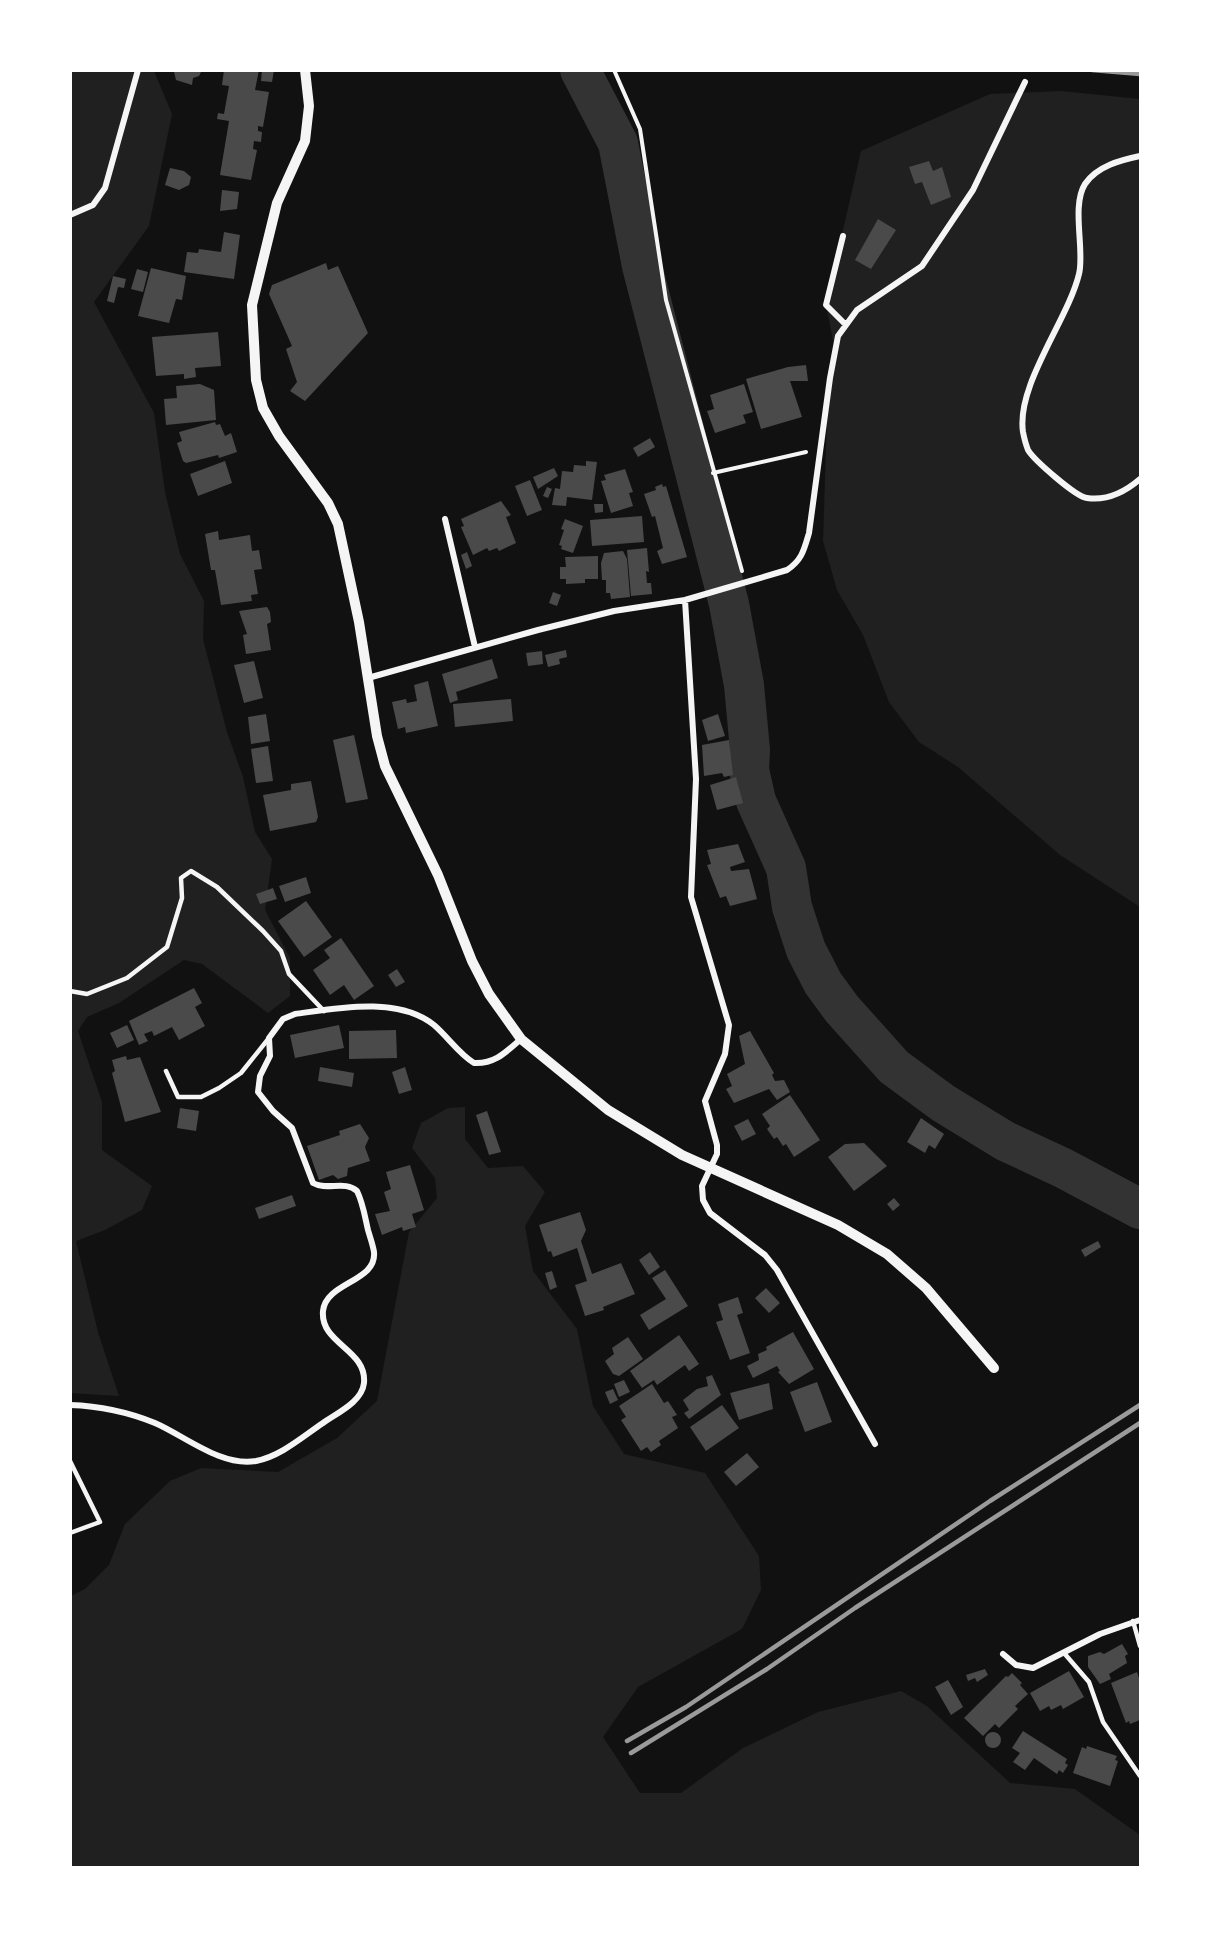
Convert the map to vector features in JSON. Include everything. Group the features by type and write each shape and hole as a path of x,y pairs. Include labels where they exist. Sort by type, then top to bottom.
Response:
{"street":[{"path":"70,215 93,205 105,188 138,70"},
{"path":"305,70 309,122 305,141 277,203 252,305 252,347 256,380 263,408 279,436 328,503 338,524 344,545 385,766 438,875 472,961 489,994 521,1039 608,1110 682,1155 838,1224 887,1254 926,1288 994,1368"},
{"path":"368,678 614,611 685,600 787,570 803,556 809,533 838,336 857,310 922,266 973,190 1025,82"},
{"path":"1140,156 1107,166 1084,185 1079,211 1079,273 1024,408 1023,431 1028,450 1050,472 1084,498 1107,499 1129,488 1140,479"},
{"path":"843,236 826,305 846,325"},
{"path":"445,519 475,647"},
{"path":"685,600 696,779 691,897 729,1025 724,1053 705,1101 717,1145 717,1154 702,1186 704,1200 710,1213 765,1256 777,1270 874,1444"},
{"path":"70,1405 129,1414 154,1423 223,1456 255,1461 288,1447 351,1404 362,1390 364,1378 359,1362 330,1334 323,1311 326,1301 333,1293 360,1276 373,1262 374,1253 361,1199 353,1187 327,1188 313,1183 292,1128 261,1097 258,1082 270,1056 269,1038 283,1019 295,1014 384,1007 417,1014 433,1024 474,1063 484,1063 500,1058 521,1039"},
{"path":"1003,1654 1017,1665 1033,1668 1100,1634 1137,1621"}],"lane":[{"path":"70,992 87,994 127,978 167,947 182,898 181,878 190,872 217,887 263,931 280,951 289,974 324,1011"},
{"path":"165,1071 178,1097 201,1097 241,1073 269,1038"},
{"path":"70,1461 100,1522 70,1533"},
{"path":"1137,1621 1140,1646"},
{"path":"1065,1653 1089,1682 1103,1722 1140,1776"}],"path":[{"path":"614,70 640,129 666,300 745,583"},
{"path":"713,473 820,447"}],"shaded area":[{"path":"70,71 154,71 172,114 149,226 94,302 154,413 165,492 180,554 204,601 203,639 227,732 243,777 255,832 272,859 265,910 290,958 290,996 268,1013 202,964 184,960 119,1003 87,1017 78,1031 102,1102 102,1150 152,1186 142,1210 105,1230 76,1241 98,1332 119,1396 70,1393"},
{"path":"1061,91 1140,99 1140,907 1060,855 958,767 919,742 889,702 863,635 837,590 823,541 828,390 835,351 826,305 861,151 990,94"},
{"path":"465,1107 465,1139 488,1168 523,1166 545,1192 525,1226 533,1271 577,1329 593,1406 624,1454 705,1473 759,1556 761,1590 742,1629 638,1687 603,1737 640,1793 681,1793 743,1748 818,1712 901,1691 927,1706 1010,1783 1075,1789 1140,1835 1140,1868 71,1868 71,1596 85,1589 109,1565 125,1524 170,1481 201,1468 278,1472 337,1438 377,1401 409,1232 437,1198 435,1178 412,1148 421,1123 448,1108"}],"building":[{"path":"169,70 202,70 199,76 193,78 192,85 176,80 174,72"},
{"path":"224,70 259,70 255,90 269,92 263,127 258,126 258,131 262,132 261,142 254,141 253,149 257,150 251,180 220,175 229,121 217,119 218,113 224,114 229,86 222,85"},
{"path":"262,70 274,70 272,82 261,81"},
{"path":"929,161 933,171 942,167 951,197 931,205 922,182 915,184 909,167"},
{"path":"170,168 184,171 191,177 189,185 179,190 165,185"},
{"path":"222,190 239,192 237,209 220,211"},
{"path":"878,219 896,230 871,269 855,260"},
{"path":"224,232 240,235 234,279 184,272 187,252 198,253 199,249 221,252"},
{"path":"326,263 328,270 338,266 368,333 305,401 290,391 297,382 286,349 292,346 269,294 272,285"},
{"path":"151,268 186,276 182,300 176,299 169,323 138,316"},
{"path":"137,269 148,272 143,292 131,289"},
{"path":"113,276 126,279 124,288 118,287 114,303 107,301"},
{"path":"218,332 221,366 195,368 196,377 184,379 184,374 156,376 152,337"},
{"path":"806,365 808,381 790,381 802,417 761,429 746,379 788,367"},
{"path":"200,384 214,390 216,420 166,425 164,399 177,398 176,386"},
{"path":"744,384 753,412 743,415 746,423 715,433 707,411 714,409 710,395"},
{"path":"215,422 216,425 220,424 225,436 231,433 237,452 219,458 218,455 186,463 183,461 177,443 182,441 179,432"},
{"path":"650,438 655,447 638,457 633,448"},
{"path":"225,461 232,483 198,496 190,474"},
{"path":"586,461 597,462 592,500 567,497 566,506 552,505 555,488 560,489 562,471 573,472 574,465 586,466"},
{"path":"554,468 558,476 538,489 533,477"},
{"path":"625,469 633,492 629,493 633,506 611,513 601,481 606,480 604,475"},
{"path":"530,480 542,510 527,516 515,486"},
{"path":"662,484 663,487 666,486 687,557 662,564 657,551 663,548 655,516 652,517 644,494 656,490 655,487"},
{"path":"547,487 552,489 548,498 543,496"},
{"path":"501,501 511,515 506,517 516,543 499,551 497,548 489,551 487,548 473,555 461,527 464,526 461,519"},
{"path":"594,504 603,504 603,512 595,513"},
{"path":"642,516 644,542 592,546 590,520"},
{"path":"565,519 583,526 573,553 561,549 562,546 559,545"},
{"path":"218,531 219,540 250,535 252,551 259,550 262,569 254,570 258,594 251,595 252,601 221,605 215,570 211,570 205,534"},
{"path":"647,548 649,572 646,571 647,583 651,583 652,594 631,596 627,550"},
{"path":"623,551 627,559 630,597 611,599 610,593 606,593 606,580 602,580 601,563 604,553"},
{"path":"467,552 472,566 466,569 461,555"},
{"path":"598,556 598,579 585,579 585,583 566,584 566,579 560,579 560,567 566,567 565,557"},
{"path":"553,592 561,595 557,606 549,603"},
{"path":"267,607 271,622 267,624 271,650 246,654 243,635 247,634 239,611"},
{"path":"566,650 567,657 559,659 560,664 548,667 545,655"},
{"path":"542,651 543,664 528,666 526,653"},
{"path":"492,659 498,678 456,692 458,700 450,703 442,674"},
{"path":"254,661 263,698 244,703 234,665"},
{"path":"428,681 438,726 406,733 405,727 398,729 392,702 406,699 407,703 417,701 414,685"},
{"path":"511,699 513,721 455,727 453,704"},
{"path":"266,714 270,741 251,744 248,717"},
{"path":"718,714 725,736 708,741 702,720"},
{"path":"354,735 368,799 346,803 333,740"},
{"path":"729,740 733,775 724,777 722,773 704,776 702,745"},
{"path":"268,746 273,781 256,783 251,749"},
{"path":"736,777 743,803 717,810 710,785"},
{"path":"311,781 318,817 316,822 270,831 263,795 291,790 291,784"},
{"path":"738,844 745,862 730,867 731,871 749,869 757,899 730,906 726,896 720,898 707,865 711,864 707,850"},
{"path":"306,877 311,893 285,902 279,886"},
{"path":"273,888 277,899 260,904 256,894"},
{"path":"306,901 332,937 304,957 278,921"},
{"path":"341,938 374,986 354,1000 344,985 330,995 313,970 330,958 324,950"},
{"path":"397,969 405,982 396,987 388,975"},
{"path":"194,988 202,1003 195,1007 205,1026 179,1040 172,1027 154,1036 152,1031 144,1034 148,1041 139,1045 129,1021"},
{"path":"127,1025 134,1040 117,1048 110,1033"},
{"path":"339,1025 344,1048 295,1058 290,1035"},
{"path":"396,1030 397,1058 349,1059 349,1031"},
{"path":"750,1031 774,1073 772,1075 775,1081 784,1080 790,1092 777,1100 769,1089 734,1103 726,1089 732,1086 727,1074 745,1064 739,1036"},
{"path":"126,1056 127,1060 140,1057 161,1112 125,1122 112,1073 115,1071 112,1060"},
{"path":"320,1067 354,1073 352,1087 318,1081"},
{"path":"405,1067 412,1090 399,1094 392,1072"},
{"path":"790,1095 820,1140 794,1157 786,1144 783,1146 777,1137 774,1139 767,1129 770,1126 762,1114"},
{"path":"180,1108 199,1111 196,1131 177,1128"},
{"path":"487,1111 501,1152 489,1155 476,1115"},
{"path":"921,1118 944,1134 935,1149 929,1145 925,1153 907,1142"},
{"path":"748,1119 756,1134 742,1141 734,1126"},
{"path":"360,1124 369,1138 365,1147 370,1161 348,1168 347,1176 338,1179 333,1175 319,1180 307,1146 340,1135 339,1131"},
{"path":"864,1143 887,1166 854,1191 828,1157 845,1144"},
{"path":"410,1165 424,1210 412,1214 416,1227 403,1231 402,1227 382,1235 375,1214 390,1211 384,1192 391,1189 386,1172"},
{"path":"292,1195 296,1206 259,1219 255,1208"},
{"path":"894,1198 900,1205 893,1211 887,1204"},
{"path":"580,1212 586,1230 581,1241 592,1274 621,1263 635,1294 603,1307 604,1310 585,1316 575,1285 587,1281 577,1248 553,1257 551,1251 548,1252 539,1225"},
{"path":"1098,1241 1101,1247 1085,1257 1081,1250"},
{"path":"650,1252 660,1267 649,1275 639,1260"},
{"path":"665,1270 688,1306 649,1330 640,1315 666,1299 652,1278"},
{"path":"552,1271 557,1287 550,1290 545,1273"},
{"path":"766,1288 780,1303 769,1313 755,1298"},
{"path":"738,1297 743,1313 737,1315 750,1353 730,1360 716,1322 723,1320 718,1304"},
{"path":"793,1332 814,1369 789,1384 778,1372 780,1371 777,1366 753,1378 747,1366 759,1360 758,1354 767,1350 766,1347"},
{"path":"679,1335 699,1364 689,1371 685,1365 657,1385 654,1380 642,1388 630,1371"},
{"path":"628,1337 643,1359 619,1376 613,1374 605,1361 614,1354 612,1348"},
{"path":"712,1375 721,1395 689,1419 684,1413 689,1410 683,1400 697,1389 708,1386 706,1377"},
{"path":"624,1380 630,1392 619,1397 614,1384"},
{"path":"817,1382 832,1422 805,1432 790,1392"},
{"path":"769,1383 773,1409 739,1420 730,1393"},
{"path":"652,1384 664,1403 668,1401 677,1415 672,1417 678,1428 659,1441 661,1445 651,1452 647,1447 641,1451 621,1420 626,1417 619,1406"},
{"path":"613,1389 618,1400 610,1404 605,1392"},
{"path":"722,1405 739,1428 706,1451 690,1427"},
{"path":"747,1453 759,1467 736,1486 724,1472"},
{"path":"1122,1644 1128,1654 1125,1656 1127,1663 1109,1674 1111,1679 1100,1684 1088,1667 1088,1656 1100,1652 1104,1654"},
{"path":"985,1669 988,1675 977,1682 975,1678 968,1681 966,1675"},
{"path":"1069,1671 1084,1697 1063,1709 1061,1705 1051,1710 1049,1706 1040,1711 1030,1693"},
{"path":"1137,1672 1140,1681 1140,1720 1130,1724 1129,1721 1126,1723 1111,1683"},
{"path":"1012,1673 1022,1683 1020,1685 1028,1694 1015,1706 1018,1709 999,1728 995,1724 983,1736 964,1718 1006,1676"},
{"path":"948,1680 963,1707 951,1715 935,1687"},
{"path":"1023,1731 1067,1759 1065,1763 1068,1765 1063,1773 1059,1770 1057,1774 1034,1758 1025,1770 1013,1762 1020,1753 1012,1748"},
{"path":"993,1732 1001,1740 993,1748 985,1740"},
{"path":"1087,1746 1117,1756 1115,1760 1118,1761 1110,1786 1073,1773 1082,1747 1086,1749"}],"waterway":[{"path":"580,70 618,143 642,266 729,604 744,685 750,750 749,770 756,801 786,868 792,907 806,950 823,983 842,1009 894,1067 943,1103 1005,1141 1063,1168 1140,1209"}],"railway":[{"path":"1092,70 1140,74"},
{"path":"627,1741 686,1707 990,1501 1140,1405"},
{"path":"631,1753 767,1669 855,1608 1140,1423"}]}
